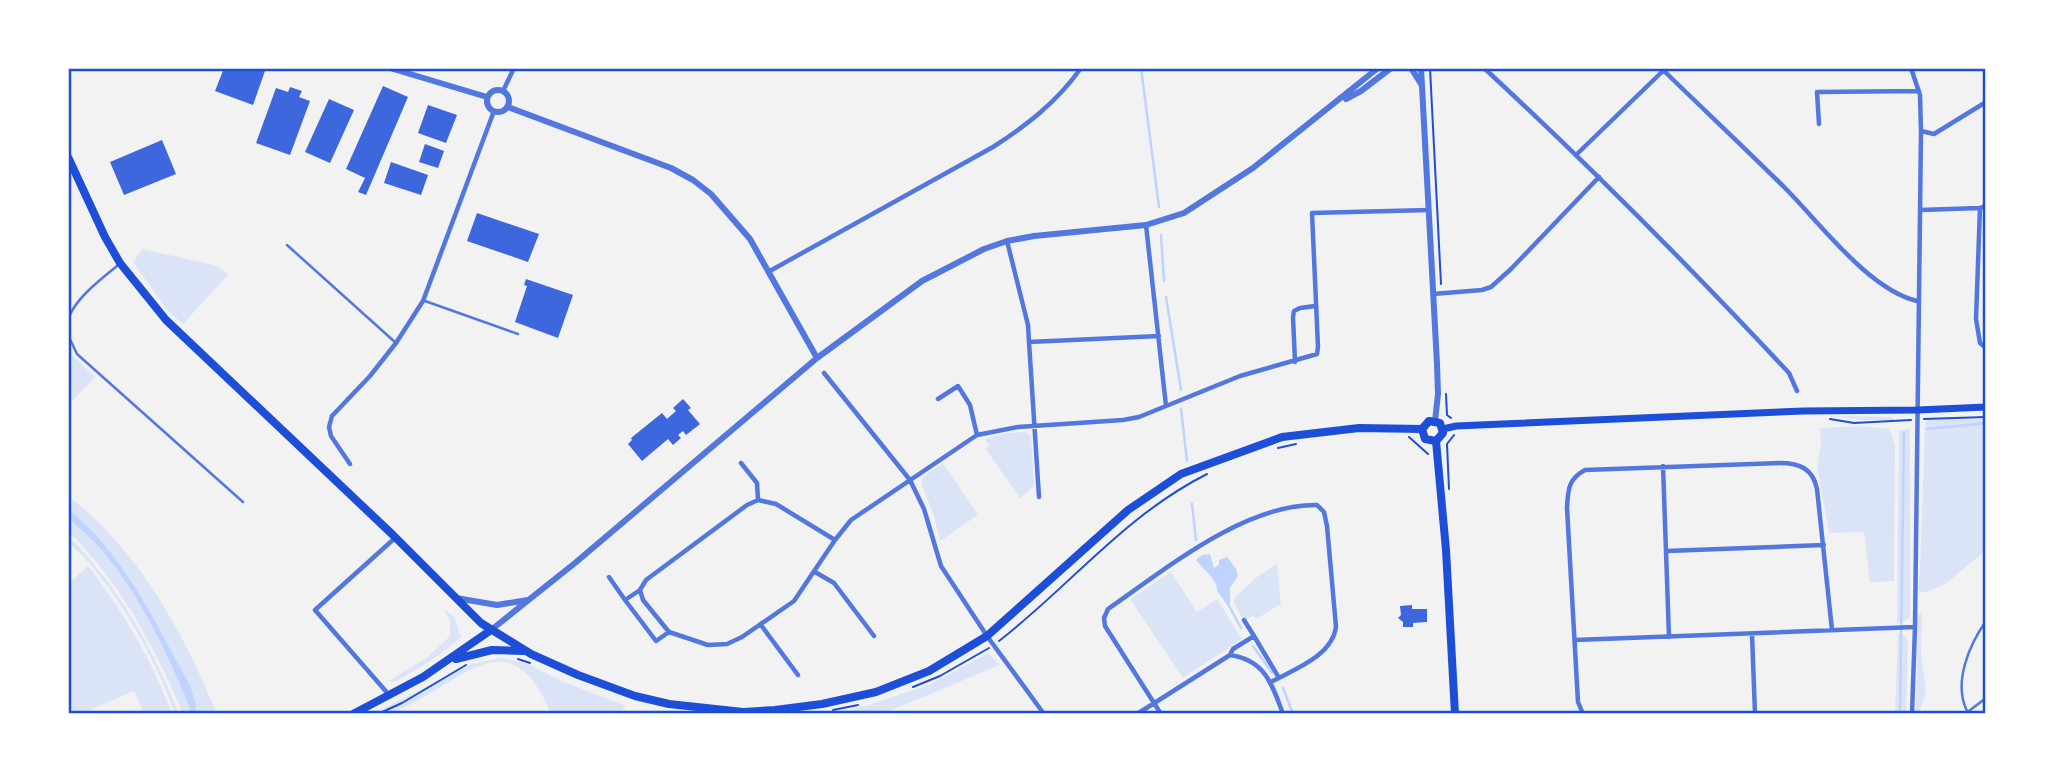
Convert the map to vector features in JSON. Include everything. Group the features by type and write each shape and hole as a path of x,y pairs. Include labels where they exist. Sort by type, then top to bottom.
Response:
{"main road":[{"path":"68,157 94,215 120,263 177,331 491,630 531,653 579,675 635,696 669,704 743,712 822,704 876,692 929,671 987,636 1128,510 1181,474 1282,437 1359,428 1422,429"},
{"path":"1443,429 1456,426 1804,411 1986,407"},
{"path":"1422,429 1427,422 1435,421 1443,429"},
{"path":"1422,429 1425,439 1436,441 1441,437 1443,429"},
{"path":"1436,441 1446,550 1455,714"},
{"path":"354,714 446,662 491,630"},
{"path":"446,662 492,650 510,649 531,653"}],"street":[{"path":"390,68 487,97"},
{"path":"503,91 514,68"},
{"path":"768,272 993,147 1020,129 1062,93 1082,68"},
{"path":"491,630 817,358 922,281 956,262 1007,241 1146,225 1200,205 1335,105 1378,68"},
{"path":"1335,105 1361,91 1391,68"},
{"path":"1411,68 1422,86"},
{"path":"1421,68 1437,294 1438,394 1435,421"},
{"path":"1484,68 1672,249 1789,373 1797,391"},
{"path":"1911,68 1919,91 1921,131 1912,714"},
{"path":"1577,155 1664,69 1870,275 1900,297 1918,302"},
{"path":"494,90 503,91 508,96 508,107 494,111 487,104 487,97 494,90"},
{"path":"1819,124 1817,92 1919,91"},
{"path":"1921,131 1934,134 1986,102"},
{"path":"508,107 643,157 693,180 711,194 750,239 817,358"},
{"path":"350,464 331,436 329,427 332,416 370,376 396,343 423,301 494,111"},
{"path":"1437,294 1491,287 1599,177"},
{"path":"1920,210 1983,207 1976,319 1980,344 1986,348"},
{"path":"640,590 643,600 668,632 718,646 742,637 793,601 851,520 977,435 1034,426 1123,421 1240,376 1317,354 1312,213 1429,210"},
{"path":"1146,225 1166,406"},
{"path":"1007,241 1028,326 1039,497"},
{"path":"1295,362 1294,311 1315,306"},
{"path":"1030,342 1159,336"},
{"path":"824,373 910,480 924,509 941,566 987,636 1044,714"},
{"path":"938,398 958,386 970,405 977,435"},
{"path":"741,463 757,483 758,500"},
{"path":"1583,714 1578,702 1567,508 1569,484 1585,470 1780,463 1799,465 1815,480 1832,630"},
{"path":"1663,466 1669,637"},
{"path":"625,600 640,590 646,580 747,505 758,500 776,504 835,540"},
{"path":"1161,714 1105,626 1104,618 1108,609 1206,542 1234,527 1269,514 1305,505 1317,505 1324,512 1327,526 1336,627 1334,639 1326,650 1271,682"},
{"path":"390,696 315,610 395,537"},
{"path":"1667,551 1824,545"},
{"path":"815,572 834,583 874,636"},
{"path":"609,577 656,641 668,632"},
{"path":"456,598 498,605 530,600"},
{"path":"1244,620 1279,678"},
{"path":"761,625 798,675"},
{"path":"1575,640 1915,627"},
{"path":"1752,634 1755,714"},
{"path":"1137,714 1230,655 1233,649 1254,636"},
{"path":"1230,655 1245,657 1258,666 1271,682 1283,714"}],"lane":[{"path":"287,244 396,343"},
{"path":"68,321 70,312 120,263"},
{"path":"423,301 518,334"},
{"path":"68,335 77,354 243,502"},
{"path":"1986,621 1973,641 1965,666 1962,692 1966,712 1986,698"}],"path":[{"path":"1430,68 1437,294"},
{"path":"1407,435 1430,457 1447,455 1447,444 1451,436 1457,433 1456,419 1447,415 1445,389"},
{"path":"1276,448 1301,443"},
{"path":"910,688 940,676 994,645 1033,615 1077,570 1147,510 1214,470"},
{"path":"378,714 402,703 454,671"},
{"path":"825,712 868,702"}],"shaded area":[{"path":"142,249 214,265 229,274 183,324 167,310 133,262"},
{"path":"68,351 95,377 68,405"},
{"path":"1831,416 1893,417 1893,420 1863,420"},
{"path":"1986,419 1986,515 1983,553 1944,585 1923,593 1918,590 1925,423 1928,420"},
{"path":"1863,426 1890,429 1895,445 1894,581 1870,582 1864,532 1829,533 1817,466 1821,444 1820,428"},
{"path":"1910,429 1910,616 1897,624 1899,431"},
{"path":"1026,432 1031,436 1034,486 1020,498 985,448 989,446 985,439 1007,433"},
{"path":"943,463 978,515 940,541 921,483 923,477"},
{"path":"68,496 117,542 157,595 190,653 217,714 197,714 193,692 152,614 115,558 68,509"},
{"path":"68,518 100,548 140,605 192,714 183,714 161,664 134,616 104,572 68,531"},
{"path":"68,536 103,575 133,619 179,714 175,714 156,668 131,622 101,578 68,541"},
{"path":"1277,564 1281,604 1256,619 1253,616 1244,621 1234,598 1257,577"},
{"path":"88,566 136,637 172,714 144,714 134,691 81,714 68,714 68,584"},
{"path":"1171,572 1197,612 1217,599 1242,639 1183,678 1130,599"},
{"path":"443,608 454,617 461,637 420,667 394,682 389,681 428,657 450,636 450,620"},
{"path":"1922,613 1921,653 1926,691 1919,714 1916,714 1918,615"},
{"path":"1898,633 1906,636 1908,643 1906,714 1895,714"},
{"path":"988,653 1000,665 882,714 834,714 931,684"},
{"path":"501,658 528,664 564,682 626,706 619,714 551,714 535,683 517,667 499,662 480,666 393,712 372,714 472,664"}],"water":[{"path":"68,509 115,558 152,614 193,692 197,714 192,714 164,649 127,585 100,548 68,518"},
{"path":"1210,554 1214,568 1219,565 1219,560 1227,557 1236,569 1238,576 1230,588 1228,606 1217,591 1213,579 1196,560 1202,555"}],"building":[{"path":"224,68 266,68 253,105 215,91"},
{"path":"383,86 408,97 366,195 358,192 365,178 346,169"},
{"path":"290,87 302,91 299,97 310,101 290,155 256,143 276,88 288,92"},
{"path":"329,99 354,110 330,163 305,152"},
{"path":"428,105 457,115 446,143 418,133"},
{"path":"162,140 176,174 124,195 110,162"},
{"path":"425,144 444,151 438,168 419,162"},
{"path":"391,162 428,175 421,195 384,183"},
{"path":"477,213 539,234 528,262 467,241"},
{"path":"526,279 573,295 558,338 515,322 527,286 524,285"},
{"path":"683,399 700,424 686,435 683,431 678,435 681,438 673,445 668,439 642,461 628,444 631,438 662,413 667,419 676,411 673,408"},
{"path":"1412,605 1412,609 1427,609 1427,622 1403,627 1403,622 1398,618 1401,615 1400,606"}],"waterway":[{"path":"1141,68 1159,207"},
{"path":"1161,235 1164,281"},
{"path":"1166,297 1181,390"},
{"path":"1181,409 1187,461"},
{"path":"1927,429 1986,423"},
{"path":"1900,714 1904,432"},
{"path":"1192,504 1196,540"},
{"path":"1228,604 1241,628"},
{"path":"1253,646 1272,673"},
{"path":"1283,688 1293,714"}]}
